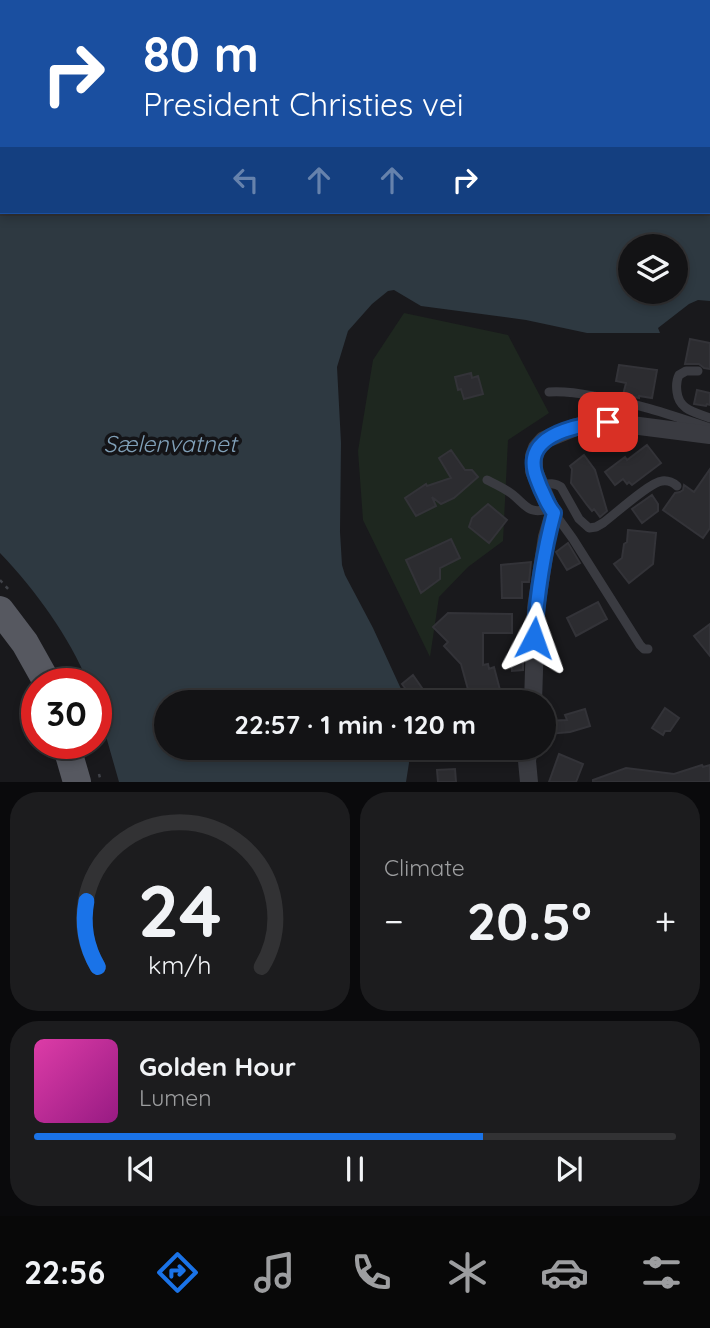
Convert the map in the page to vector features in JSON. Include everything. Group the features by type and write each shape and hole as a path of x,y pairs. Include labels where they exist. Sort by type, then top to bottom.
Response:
{"main road":[{"path":"0,610 25,643 39,668"},
{"path":"0,626 18,646 31,668"},
{"path":"70,759 77,782"}],"street":[{"path":"533,690 536,608 552,510 534,471 537,448 544,440 576,427 608,422 710,435"},
{"path":"527,760 529,782"}],"lane":[{"path":"698,372 678,375 677,396 685,408 710,418"},
{"path":"549,392 562,391 613,399 710,428"},
{"path":"487,480 512,494 525,507 536,512 552,510 639,645 648,649"},
{"path":"540,485 549,483 561,487 579,519 589,528 603,523 653,485 663,481 677,486"}],"shaded area":[{"path":"404,313 508,335 549,413 508,440 503,541 468,567 439,597 430,657 363,520 358,451 373,360"}],"water":[{"name":"Sælenvatnet","path":"0,214 710,214 710,301 698,300 689,304 658,328 660,333 587,333 526,320 421,306 394,290 388,291 372,304 348,331 337,367 342,565 401,690 154,690 154,760 409,760 406,782 119,782 112,757 112,668 81,668 50,615 27,583 0,553"}],"building":[{"path":"690,339 710,343 710,369 699,364 685,364"},
{"path":"619,365 657,370 652,398 623,395 626,383 616,381"},
{"path":"471,373 472,378 478,376 483,394 464,399 461,389 458,390 455,377"},
{"path":"697,390 710,393 710,405 694,404"},
{"path":"603,434 607,442 592,450 585,437"},
{"path":"647,445 661,463 632,485 623,479 615,485 605,472"},
{"path":"451,450 465,470 472,470 478,477 454,498 441,504 432,497 436,506 416,516 405,498 426,484 427,486 451,478 439,458"},
{"path":"584,455 595,470 607,511 600,517 594,509 592,511 571,483 570,466"},
{"path":"710,469 710,528 703,538 663,510 675,493 683,490 684,485 694,492"},
{"path":"652,495 658,504 658,511 642,523 632,509"},
{"path":"488,504 507,520 489,543 469,527 472,518"},
{"path":"628,530 656,533 653,564 629,583 614,564 622,558"},
{"path":"451,539 460,558 440,568 440,579 421,593 406,560"},
{"path":"568,543 580,563 567,570 556,552"},
{"path":"531,562 529,582 522,582 522,598 502,598 501,565"},
{"path":"598,602 607,619 576,636 567,618"},
{"path":"448,613 512,614 512,633 483,633 483,665 488,664 489,669 494,667 500,690 468,690 461,664 444,646 448,642 433,627"},
{"path":"710,624 710,656 694,636"},
{"path":"511,654 523,654 523,670 512,671"},
{"path":"413,675 422,688 406,690 402,684"},
{"path":"665,708 679,718 670,731 665,731 663,735 652,728"},
{"path":"585,709 590,726 556,733 556,721 567,720 565,715"},
{"path":"559,754 583,764 576,782 549,782"},
{"path":"710,765 710,782 593,782 626,768 674,774"},
{"path":"455,769 456,782 438,782 437,770"}],"route":[{"path":"534,638 547,537 554,513 534,471 534,456 544,440 556,434 608,422"}]}
